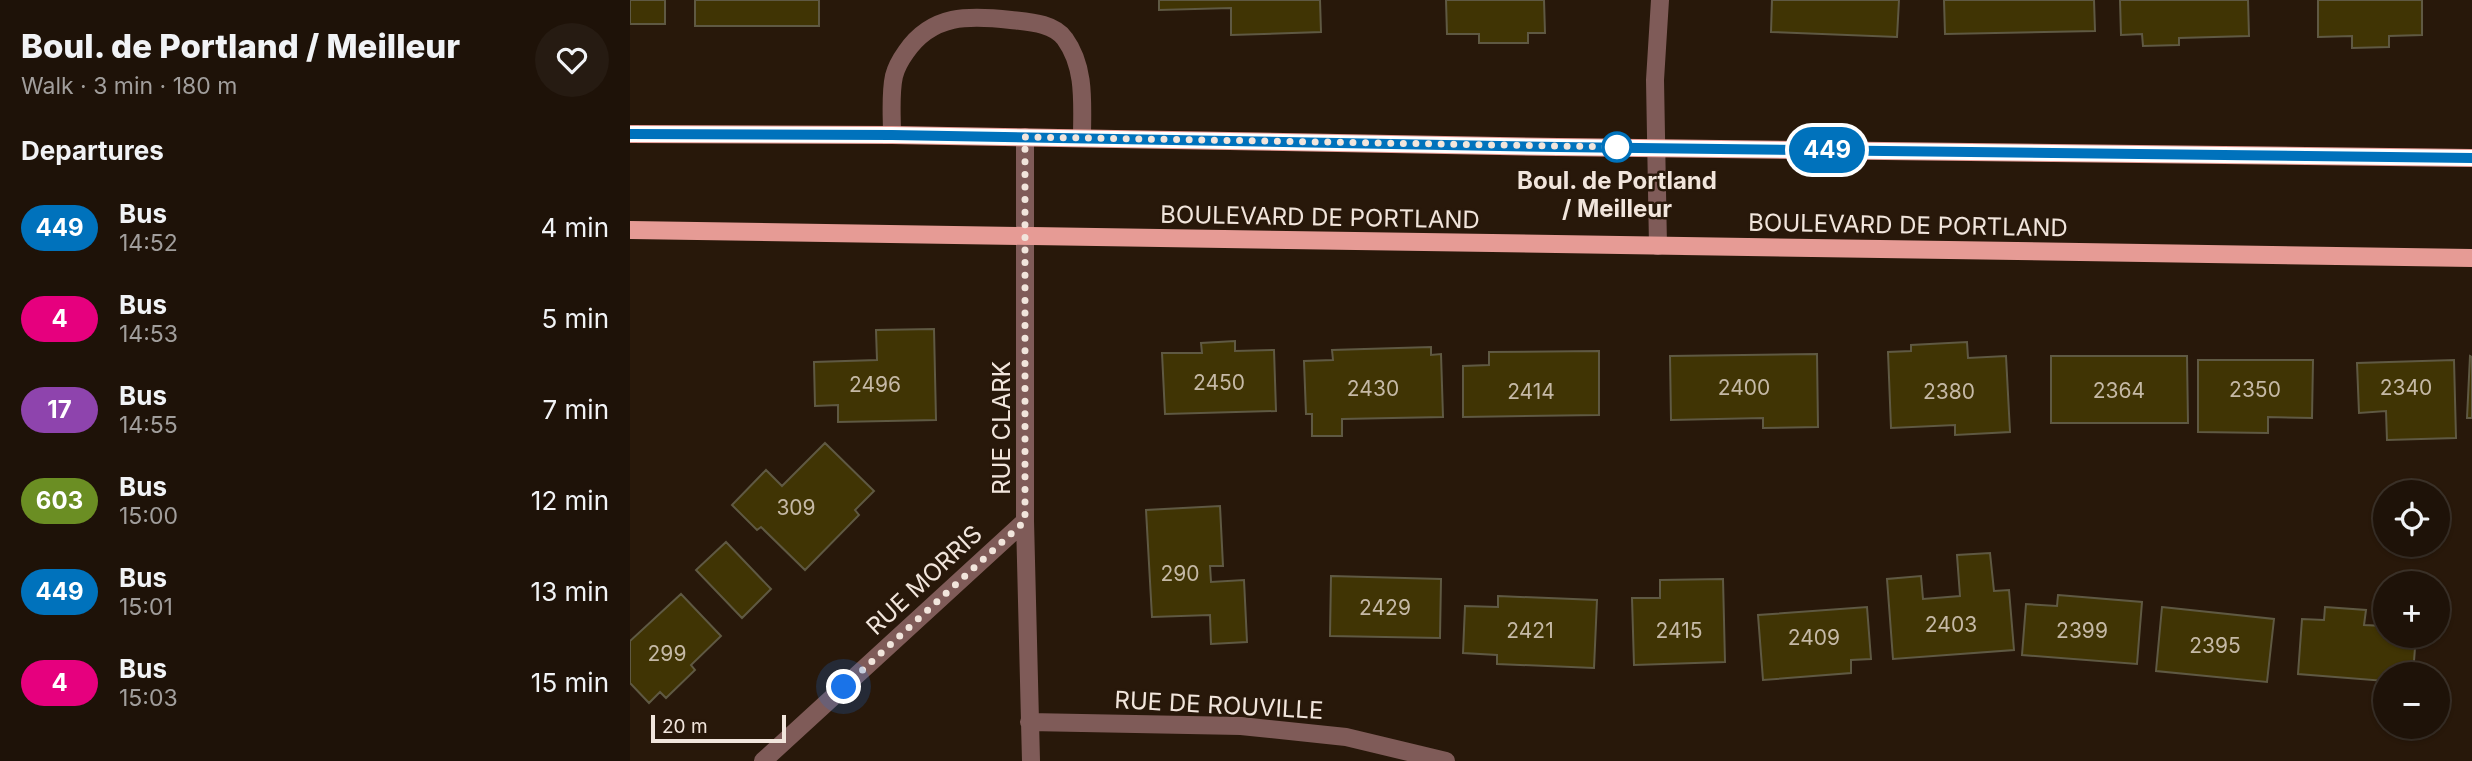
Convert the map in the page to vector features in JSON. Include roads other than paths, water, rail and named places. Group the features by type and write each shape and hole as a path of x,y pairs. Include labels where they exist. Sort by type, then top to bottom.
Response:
{"main road":[{"path":"630,134 892,135 2472,158"},
{"name":"BOULEVARD DE PORTLAND","path":"630,230 2472,258"}],"street":[{"path":"1658,246 1656,80 1660,0"},
{"path":"892,135 894,76 916,38 935,23 982,17 1040,23 1064,37 1077,63 1082,88 1082,138"},
{"name":"RUE CLARK","path":"1025,137 1025,521 1031,761"},
{"name":"RUE MORRIS","path":"763,761 1025,521"},
{"name":"RUE DE ROUVILLE","path":"1029,722 1254,728 1346,737 1446,761"}],"place":[{"name":"Boul. de Portland / Meilleur","path":"1617,147"}]}
